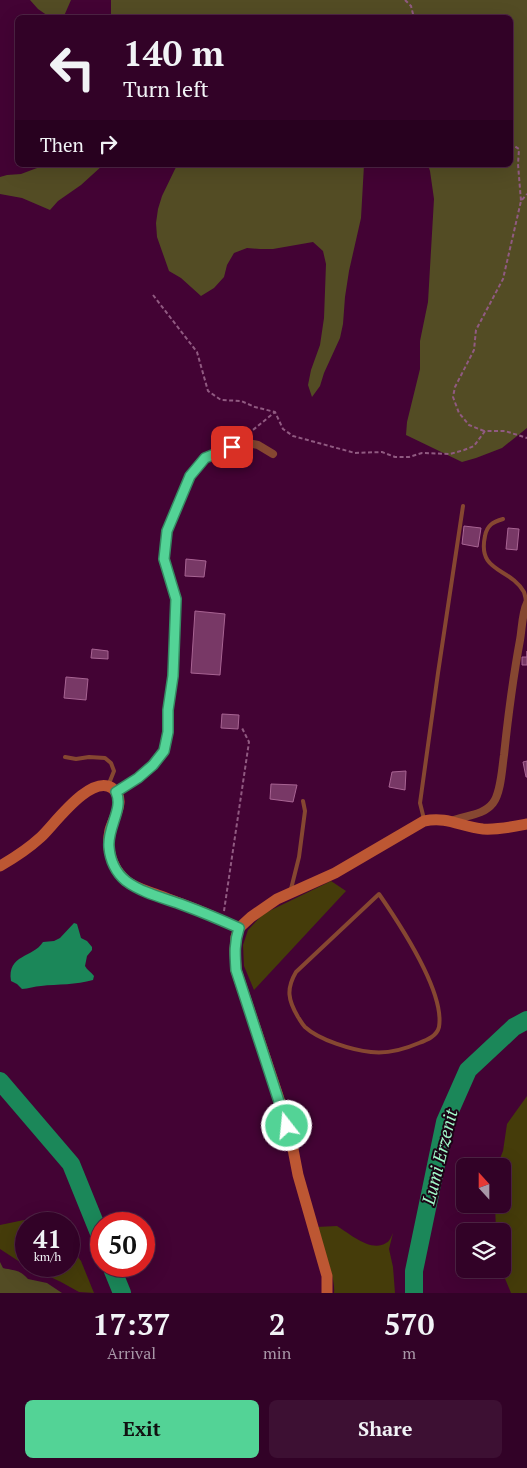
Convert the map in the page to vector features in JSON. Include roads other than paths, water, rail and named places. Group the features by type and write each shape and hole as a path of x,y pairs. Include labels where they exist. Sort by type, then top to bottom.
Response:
{"main road":[{"path":"0,866 42,836 80,796 98,787 112,789 119,798 119,805 110,829 109,848 114,867 124,880 239,928"},
{"path":"327,1293 327,1276 300,1183 282,1108 236,970 235,950 239,928 264,907 277,899 335,873 424,821 435,819 451,821 483,829 506,828 527,824"}],"street":[{"path":"112,789 138,778 153,765 164,751 168,732 168,710 173,676 176,599 164,559 167,531 190,476 205,458 244,442 258,445 273,454"},
{"path":"451,821 460,817 472,816 486,809 497,796 518,651 527,603"}],"lane":[{"path":"424,821 420,803 463,506"},
{"path":"503,519 493,522 486,529 483,553 487,561 518,585 525,593 527,603"},
{"path":"65,757 76,759 89,757 105,758 111,763 114,771 112,789"},
{"path":"290,894 299,857 305,811 303,801"},
{"path":"379,894 415,952 436,996 439,1011 439,1028 434,1035 413,1046 392,1051 372,1052 324,1039 304,1026 290,1001 290,981 296,972 379,894"}],"waterway":[{"name":"Lumi Erzenit","path":"414,1293 414,1271 445,1122 468,1070 514,1027 527,1020"},
{"name":"Lumi Erzenit","path":"0,1081 71,1164 90,1212"},
{"name":"Lumi Erzenit","path":"115,1277 122,1293"}]}
